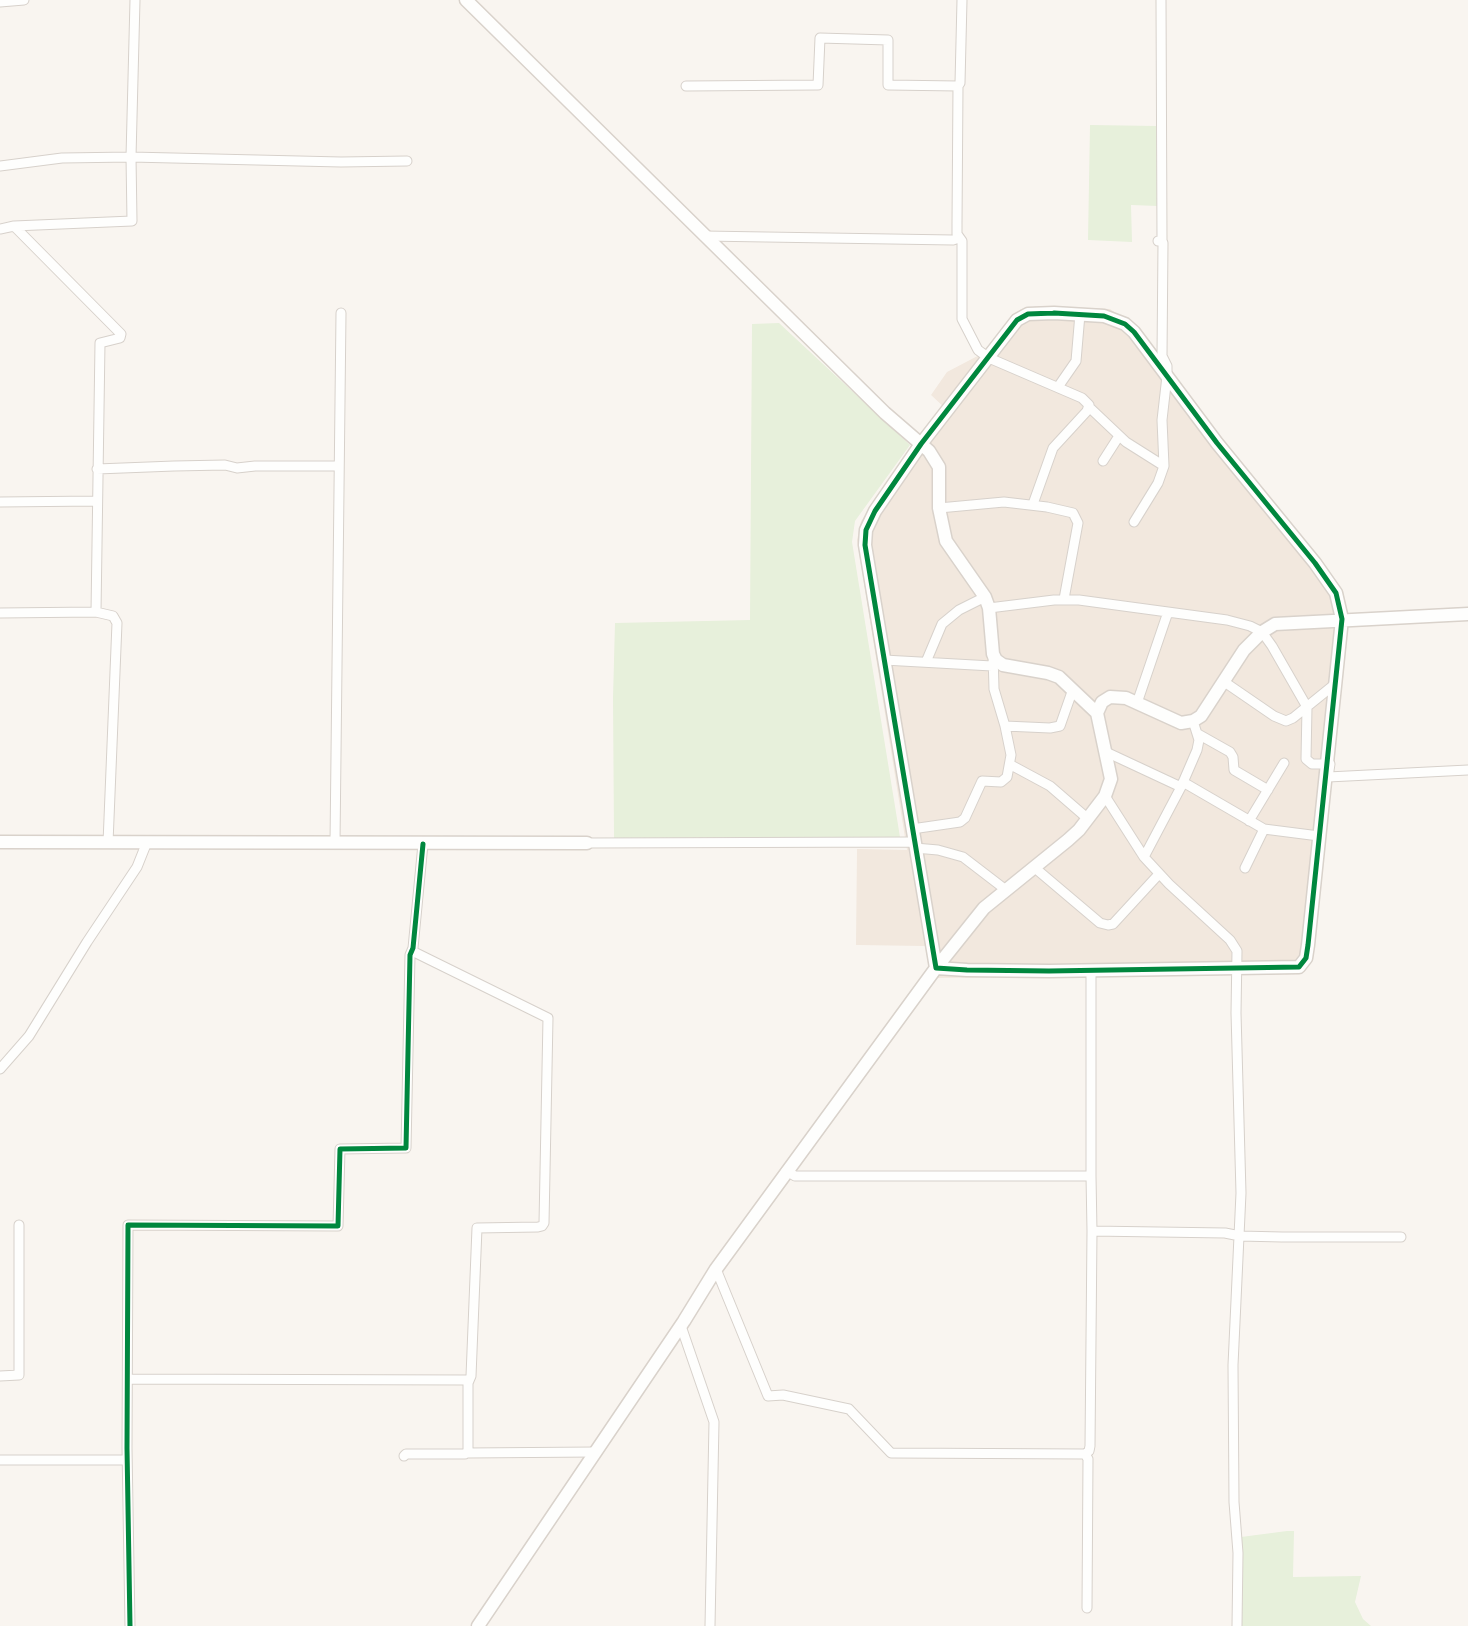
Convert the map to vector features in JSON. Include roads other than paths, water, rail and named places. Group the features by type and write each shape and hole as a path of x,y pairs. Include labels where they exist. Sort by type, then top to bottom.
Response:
{"street":[{"path":"0,2 24,0"},
{"path":"0,229 14,226 132,222 131,157 135,0"},
{"path":"0,842 335,842 422,844 914,839 964,820 982,781 1004,780 1011,765 1005,726 994,689 987,602 946,541 939,508 938,462 921,444 885,413 704,236 466,0"},
{"path":"962,0 960,83 958,86 957,224 959,238 962,241 962,319 978,350 989,358 1082,398 1088,402 1089,407 1119,436 1140,453 1164,466"},
{"path":"1134,522 1158,483 1164,466 1162,420 1167,366 1162,356 1160,241 1161,0"},
{"path":"686,86 818,85 820,38 888,40 888,85 958,86"},
{"path":"0,166 62,158 131,157 341,162 407,161"},
{"path":"14,226 121,334 120,338 100,343 96,501 96,612"},
{"path":"704,236 953,240 959,238"},
{"path":"335,842 341,313"},
{"path":"1040,313 1104,316 1125,324 1134,332 1216,442 1330,584 1338,601 1342,619 1308,945 1303,964 1293,968 1091,970 967,970 936,968 865,545 866,530 875,510 921,444 1022,316 1040,313"},
{"path":"1058,387 1076,361 1080,314"},
{"path":"1033,504 1053,448 1089,407"},
{"path":"1103,461 1119,436"},
{"path":"97,469 225,465 237,468 255,466 339,466"},
{"path":"0,502 96,501"},
{"path":"939,508 997,502 1033,504 1068,511 1076,516 1064,599"},
{"path":"926,662 942,624 959,610 987,602 1064,599 1233,621 1262,632 1307,707 1306,759 1312,764 1330,764 1328,777 1468,770"},
{"path":"0,613 96,612 113,616 117,623 108,843"},
{"path":"1137,703 1168,612"},
{"path":"1096,713 1102,702 1110,697 1126,698 1181,723 1193,721 1201,716 1244,650 1262,632 1280,623 1468,614"},
{"path":"478,1626 681,1326 716,1269 936,968 979,913 1079,830 1105,796 1111,780 1096,713 1059,677 1048,673 1003,665 992,660 926,662 884,660"},
{"path":"1223,680 1281,720 1289,721 1335,684"},
{"path":"1005,726 1050,728 1060,726 1066,715 1073,689"},
{"path":"1144,857 1182,784 1197,750 1198,734 1193,721"},
{"path":"1198,734 1230,752 1233,757 1234,770 1268,790"},
{"path":"1106,752 1182,784 1264,829 1319,836"},
{"path":"1248,821 1284,763"},
{"path":"1011,765 1050,786 1088,818"},
{"path":"1105,796 1144,857 1159,874 1235,944 1237,951 1236,1012 1241,1193 1233,1365 1234,1502 1238,1553 1236,1626"},
{"path":"1245,868 1264,829"},
{"path":"914,839 938,850 963,857 1006,890"},
{"path":"0,1069 30,1036 87,942 137,866 147,842"},
{"path":"130,1626 127,1460 128,1225 338,1226 340,1149 406,1148 412,952 422,844"},
{"path":"1035,868 1104,925 1112,924 1159,874"},
{"path":"412,952 548,1018 544,1222 542,1226 538,1227 476,1228 471,1376 468,1380 467,1453"},
{"path":"716,1269 768,1396 783,1396 849,1409 891,1453 1085,1454 1089,1451 1092,1231 1091,970"},
{"path":"786,1171 795,1176 1091,1176"},
{"path":"0,1376 19,1375 19,1224"},
{"path":"1092,1231 1225,1233 1240,1236 1401,1236"},
{"path":"681,1326 714,1422 710,1626"},
{"path":"128,1379 468,1380"},
{"path":"404,1456 406,1454 596,1452"},
{"path":"1085,1454 1088,1458 1087,1608"},
{"path":"0,1460 127,1460"}]}
